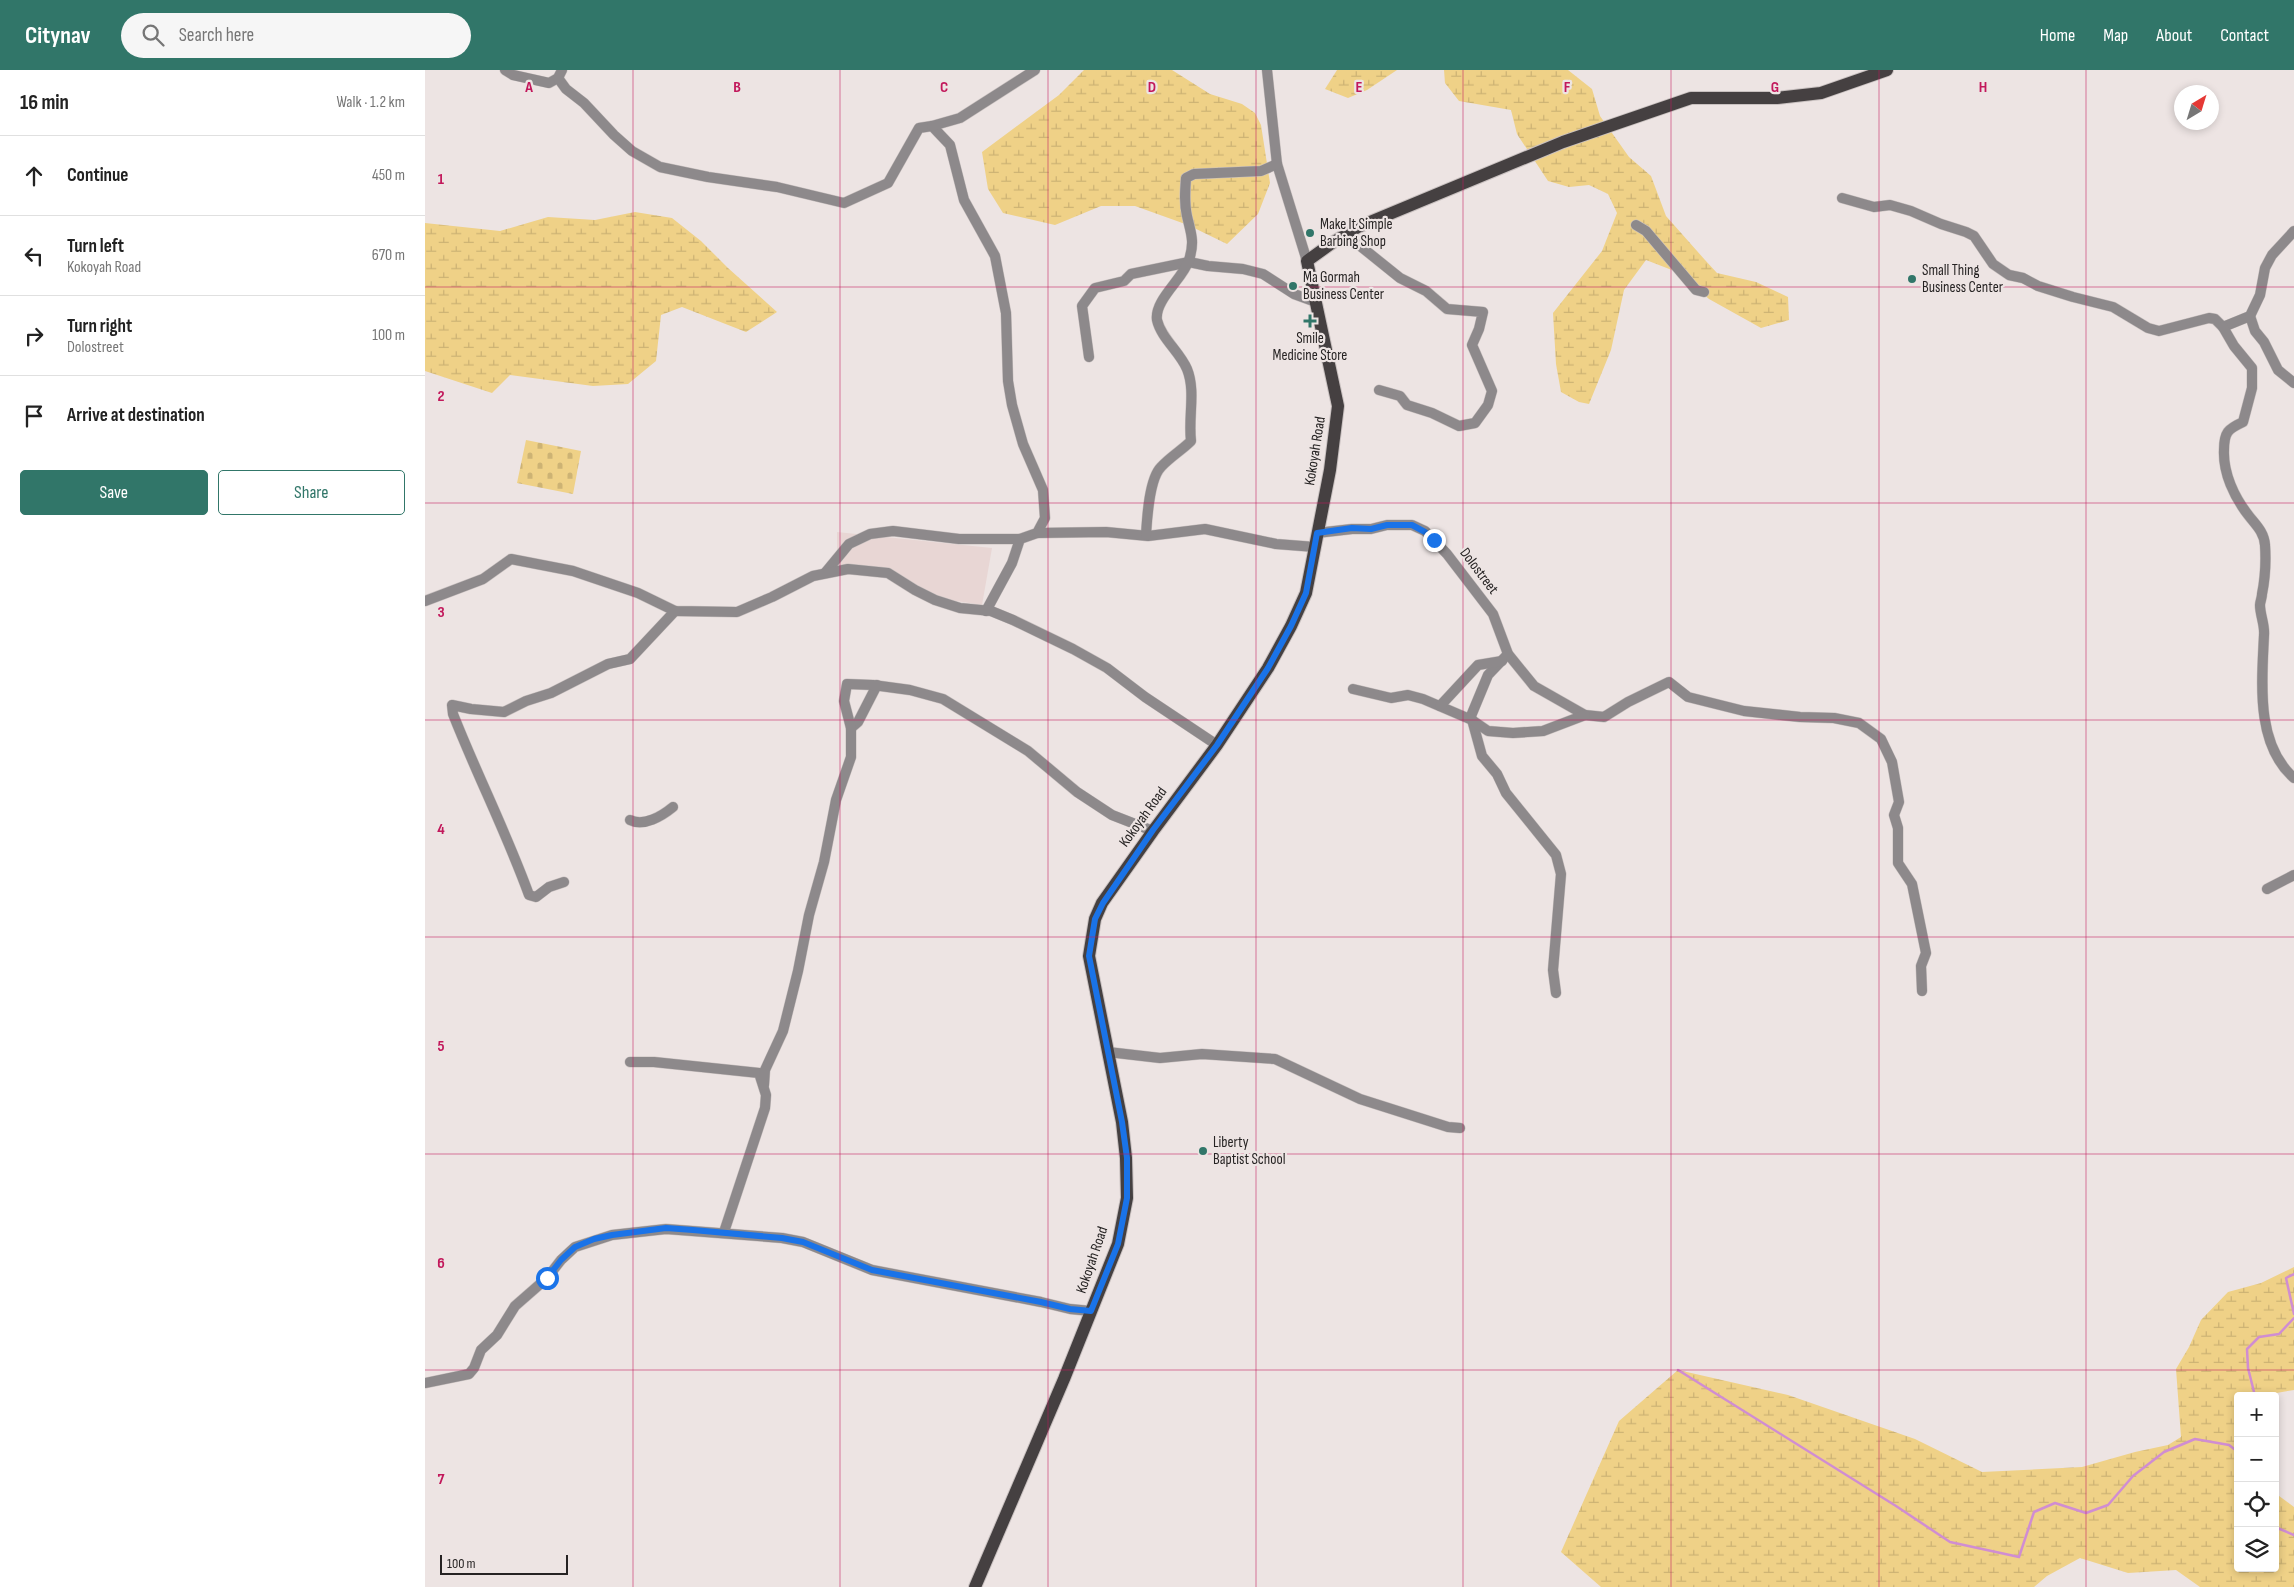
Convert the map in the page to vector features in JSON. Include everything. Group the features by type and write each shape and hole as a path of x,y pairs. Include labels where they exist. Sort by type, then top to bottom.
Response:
{"main road":[{"path":"1307,261 1347,234 1563,142 1691,98 1777,98 1821,93 1887,70"},
{"name":"Kokoyah Road","path":"975,1587 1118,1244 1127,1198 1127,1158 1122,1122 1089,956 1093,927 1103,903 1153,830 1217,745 1268,668 1291,626 1306,593 1335,438 1338,406 1307,261"}],"street":[{"path":"505,70 513,75 549,83 560,74 566,89 584,103 614,136 632,151 661,167 701,176 777,187 843,203 888,183 919,128 960,118 1035,70"},
{"name":"Kokoyah Road","path":"1267,70 1277,164 1307,261"},
{"path":"932,126 950,145 964,200 995,256 1006,313 1012,405 1023,444 1043,490 1045,518 1037,533"},
{"path":"1146,536 1149,497 1159,468 1176,456 1191,441 1189,426 1192,388 1186,368 1162,332 1157,320 1158,310 1164,297 1175,285 1189,262 1194,240 1187,215 1184,194 1186,178 1194,174 1261,171 1277,164"},
{"path":"1842,198 1874,207 1890,205 1911,210 1941,224 1966,232 1974,236 1993,264 2009,275 2023,278 2038,286 2073,297 2113,307 2149,328 2159,331 2209,318 2215,319 2223,327 2234,346 2252,368 2252,388 2243,422 2229,428 2224,439 2223,457 2235,494 2248,515 2261,530 2265,542 2263,594 2259,605 2265,634 2262,672 2264,709 2270,745 2277,759 2294,778"},
{"path":"1636,225 1646,231 1696,290 1704,292"},
{"path":"2223,327 2250,316 2261,295 2265,268 2272,255 2294,231"},
{"path":"1347,234 1400,278 1426,291 1447,309 1483,312 1481,323 1472,345 1492,391 1488,405 1475,423 1459,426 1432,413 1407,405 1400,396 1379,390"},
{"path":"1089,357 1082,306 1095,288 1124,281 1131,274 1189,262 1208,266 1243,269 1263,274 1294,294 1316,302"},
{"path":"2250,316 2255,331 2264,342 2277,370 2294,384"},
{"name":"Dolostreet","path":"1317,533 1352,528 1371,529 1387,525 1412,525 1425,532 1447,554 1493,614 1505,657 1534,686 1585,715"},
{"path":"825,573 849,544 870,534 893,531 959,539 1020,539 1037,533 1106,532 1146,536 1205,529 1276,544 1315,547"},
{"path":"986,611 1012,563 1020,539"},
{"path":"425,601 483,579 511,559 573,571 638,593 675,611 737,612 772,598 813,576 848,569 888,573 935,600 960,608 986,611 1013,620 1107,668 1145,698 1217,745"},
{"path":"564,882 549,887 536,897 529,895 513,852 480,781 453,714 452,705 504,712 525,701 551,693 608,664 630,659 675,611"},
{"path":"1440,706 1478,665 1505,657"},
{"path":"1505,657 1488,675 1471,716 1482,756 1497,774 1506,793 1556,855 1561,874 1553,970 1556,993"},
{"path":"1353,689 1391,698 1408,695 1472,720 1488,731 1532,733 1543,731 1585,715 1604,717 1669,682 1688,697 1744,711 1800,717 1833,718 1859,723 1881,739 1892,762 1899,802 1894,815 1898,828 1898,863 1912,884 1926,953 1921,966 1922,991"},
{"path":"764,1085 765,1070 783,1031 837,800 851,757 851,728 844,700 847,684 877,685 910,690 943,700 1028,751 1077,792 1112,815 1153,830"},
{"path":"851,728 858,722 877,685"},
{"path":"630,820 635,822 661,816 673,807"},
{"path":"2267,889 2294,875"},
{"path":"1108,1052 1160,1058 1202,1054 1275,1059 1360,1099 1449,1127 1460,1128"},
{"path":"630,1062 654,1062 759,1074 766,1095 765,1108 723,1232"},
{"path":"425,1384 469,1374 474,1368 481,1350 497,1335 515,1306 547,1278 561,1260 575,1247 612,1235 666,1228 782,1238 803,1242 872,1270 1070,1309 1091,1311"}],"shaded area":[{"path":"837,532 992,548 982,605 918,595 885,570 837,569"}],"green space":[{"path":"1084,70 1172,70 1210,94 1242,104 1255,113 1261,125 1270,183 1258,214 1227,244 1188,225 1135,206 1101,206 1055,225 1003,213 988,189 982,152 1059,95"},
{"path":"1337,70 1397,70 1367,90 1348,98 1325,89"},
{"path":"1444,70 1568,70 1592,89 1600,116 1629,157 1651,176 1666,216 1717,273 1756,282 1788,297 1789,320 1761,328 1709,299 1677,272 1646,260 1624,290 1611,350 1589,404 1579,402 1561,392 1556,364 1553,313 1602,251 1617,213 1608,194 1589,185 1569,187 1548,181 1517,134 1511,110 1459,101 1445,83"},
{"path":"635,212 672,218 701,241 777,312 746,332 682,307 661,315 656,361 628,384 593,386 510,375 492,393 425,371 425,223 500,231 548,217 595,220"},
{"path":"526,440 581,451 573,494 517,483"},
{"path":"2294,1267 2294,1390 2279,1393 2234,1392 2234,1572 2279,1572 2279,1496 2294,1507 2294,1587 2200,1587 2176,1570 2128,1573 2080,1558 2047,1576 2034,1587 1601,1587 1561,1552 1619,1421 1678,1370 1788,1395 1915,1439 1982,1472 2082,1467 2168,1445 2181,1437 2176,1369 2189,1347 2201,1320 2228,1292 2261,1283"}],"waterway":[{"path":"2294,1274 2286,1278 2294,1314"},
{"path":"2254,1392 2248,1368 2247,1349 2259,1337 2279,1334 2294,1318"},
{"path":"1678,1370 1896,1506 1950,1542 2019,1557 2034,1512 2055,1503 2086,1513 2108,1505 2133,1476 2164,1452 2195,1439 2229,1445 2234,1449"},
{"path":"2279,1529 2294,1535"}],"place":[{"name":"Make It Simple Barbing Shop","path":"1310,233"},
{"name":"Small Thing Business Center","path":"1912,279"},
{"name":"Ma Gormah Business Center","path":"1293,286"},
{"name":"Smile Medicine Store","path":"1310,321"},
{"name":"Liberty Baptist School","path":"1203,1151"}],"route":[{"path":"547,1278 561,1260 575,1247 594,1239 666,1228 782,1238 803,1242 872,1270 1070,1309 1091,1311 1118,1244 1127,1198 1127,1158 1122,1122 1089,956 1095,919 1103,903 1153,830 1217,745 1237,712 1268,668 1291,626 1306,593 1317,533 1352,528 1371,529 1387,525 1412,525 1425,532 1434,540"}]}
